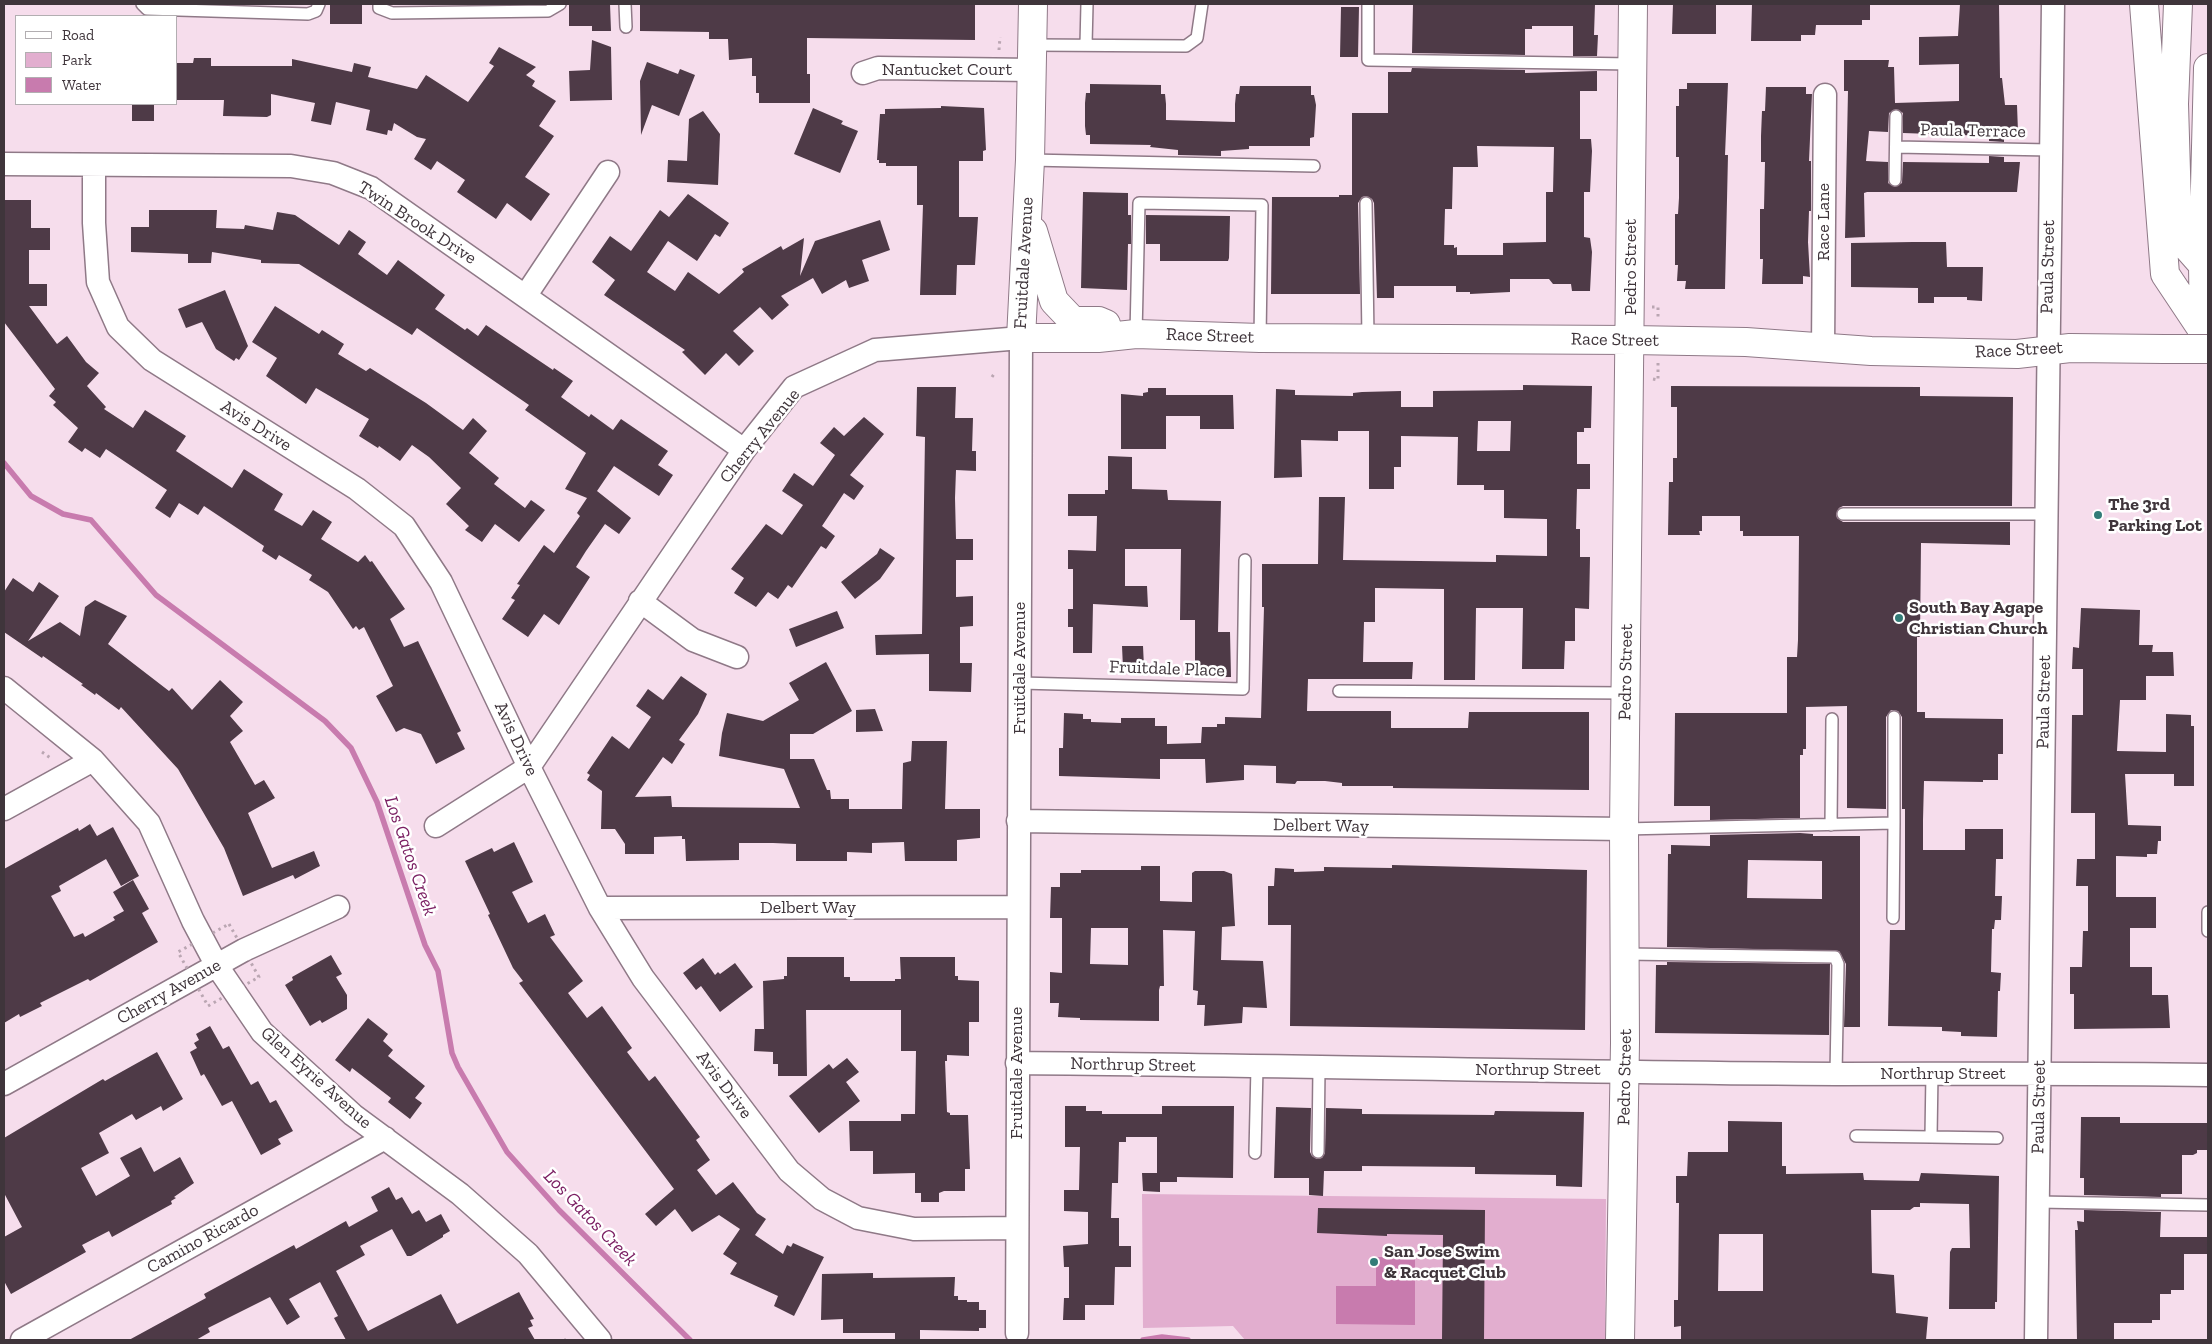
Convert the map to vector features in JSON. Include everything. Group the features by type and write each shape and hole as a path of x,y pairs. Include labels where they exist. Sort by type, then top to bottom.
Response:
{"main road":[{"name":"Fruitdale Avenue","path":"1021,338 1030,160 1033,4"},
{"name":"Pedro Street","path":"1620,1340 1625,1071 1624,829 1631,340 1633,4"},
{"path":"2144,4 2165,274 2206,340"},
{"path":"2178,4 2174,104 2177,206 2180,239 2202,265"},
{"path":"2208,68 2202,265 2208,363"},
{"path":"1027,209 1040,258 1056,304 1074,321 1099,322 1136,334"},
{"name":"Race Street","path":"1021,338 1098,338 1136,334 1260,338 1631,340 1746,342 1823,349 2017,354 2070,348 2144,349 2206,340"}],"street":[{"name":"Paula Street","path":"2036,1340 2047,351 2053,4"},
{"name":"Nantucket Court","path":"862,73 878,68 1033,58"},
{"name":"Race Lane","path":"1823,349 1825,95"},
{"name":"Twin Brook Drive","path":"4,164 291,166 333,173 371,188 526,295 744,450"},
{"name":"Avis Drive","path":"94,165 94,222 98,282 118,327 152,360 357,489 404,526 441,582 529,767 600,908 643,978 789,1171 822,1198 858,1218 914,1229 1017,1228"},
{"path":"526,295 608,172"},
{"name":"Cherry Avenue","path":"436,826 529,767 744,450 794,387 875,350 1021,338"},
{"name":"Fruitdale Avenue","path":"1017,1333 1017,907 1021,683 1021,338"},
{"path":"640,601 693,640 737,658"},
{"name":"Glen Eyrie Avenue","path":"4,688 92,760 149,823 193,921 218,966 262,1032 353,1115 460,1194 528,1254 600,1340"},
{"path":"4,809 92,760"},
{"name":"Delbert Way","path":"1018,821 1624,829"},
{"name":"Cherry Avenue","path":"4,1084 244,950 338,906"},
{"name":"Delbert Way","path":"600,908 1017,907"},
{"name":"Northrup Street","path":"1018,1063 1257,1068 1836,1074 2208,1075"},
{"name":"Camino Ricardo","path":"22,1340 385,1138"}],"lane":[{"path":"142,4 147,9 308,14 316,11 319,4"},
{"path":"379,4 380,8 392,14 548,12 560,4"},
{"path":"625,4 626,27"},
{"path":"1086,45 1087,4"},
{"path":"1033,58 1086,45 1186,46 1197,38 1202,4"},
{"path":"1368,4 1368,60 1632,64"},
{"name":"Paula Terrace","path":"1895,180 1896,116"},
{"name":"Paula Terrace","path":"1896,147 2050,150"},
{"path":"1030,160 1314,166"},
{"path":"1136,334 1139,203 1262,205 1260,338"},
{"path":"1366,203 1368,338"},
{"path":"1843,514 2046,514"},
{"name":"Fruitdale Place","path":"1021,683 1243,689 1245,560"},
{"path":"1339,691 1626,694"},
{"path":"1893,918 1894,717"},
{"path":"1831,825 1832,719"},
{"path":"1624,829 1894,823"},
{"path":"2208,912 2208,931"},
{"path":"1626,954 1836,957 1838,964 1836,1074"},
{"path":"1255,1153 1257,1068"},
{"path":"1318,1152 1319,1068"},
{"path":"1931,1137 1932,1074"},
{"path":"1856,1136 1997,1138"},
{"path":"2038,1202 2208,1206"}],"green space":[{"name":"San Jose Swim & Racquet Club","path":"1142,1194 1606,1199 1605,1340 1245,1340 1233,1326 1143,1328"}],"water":[{"path":"1376,1257 1415,1257 1415,1325 1336,1324 1336,1286 1376,1286"}],"building":[{"path":"330,4 362,4 362,24 330,24"},
{"path":"569,4 610,4 611,31 592,31 592,26 569,26"},
{"path":"640,4 975,4 975,40 807,38 807,74 810,74 810,103 759,103 759,93 756,93 756,76 752,76 752,58 729,60 728,39 709,39 709,32 640,31"},
{"path":"1413,4 1595,4 1594,35 1598,35 1597,56 1573,56 1573,26 1532,26 1532,29 1525,29 1525,55 1412,53"},
{"path":"1673,4 1716,4 1716,34 1672,34"},
{"path":"1752,4 1870,4 1870,20 1862,20 1862,25 1816,25 1815,35 1801,35 1801,41 1751,41"},
{"path":"1960,4 1999,4 2000,78 2002,78 2005,105 2017,105 2018,132 2004,132 2004,142 1989,141 1989,136 1903,133 1903,113 1896,109 1889,113 1888,132 1869,131 1866,161 1888,162 1888,183 1895,187 1902,183 1903,162 1989,163 1989,156 2004,157 2004,162 2020,162 2017,192 1867,192 1864,193 1865,237 1845,238 1848,91 1844,91 1844,60 1889,60 1888,67 1894,67 1895,103 1959,101 1959,64 1919,65 1919,37 1958,36"},
{"path":"1341,7 1359,7 1358,57 1340,57"},
{"path":"592,40 611,47 612,100 570,101 569,71 590,70"},
{"path":"499,47 536,67 526,75 535,81 532,86 556,101 539,126 554,136 525,177 550,194 531,221 507,203 496,219 457,192 465,180 437,161 431,170 414,159 426,139 417,137 394,123 392,131 388,130 387,135 366,130 370,110 336,102 331,125 311,121 315,103 271,94 271,115 267,117 223,116 224,100 178,100 178,63 193,63 194,58 211,58 211,66 292,66 292,59 352,72 354,63 371,67 368,77 417,89 426,75 468,102 494,66 489,63"},
{"path":"647,62 678,74 680,69 695,75 679,116 652,105 641,135 640,81"},
{"path":"1412,68 1525,70 1525,73 1597,71 1597,91 1580,91 1580,139 1591,139 1592,151 1590,192 1584,192 1584,237 1590,238 1592,252 1590,291 1572,291 1571,284 1553,284 1549,279 1510,279 1510,292 1470,294 1470,292 1456,292 1456,286 1394,286 1394,298 1377,298 1374,203 1372,199 1366,196 1362,197 1358,203 1360,294 1271,294 1272,197 1339,197 1339,195 1352,195 1352,113 1388,113 1388,72 1411,72","holes":["1477,146 1554,147 1553,192 1546,192 1546,242 1503,243 1503,255 1457,255 1457,247 1454,248 1454,245 1444,245 1445,209 1452,209 1453,167 1478,167"]},
{"path":"1687,83 1728,83 1725,155 1728,155 1725,289 1685,289 1686,281 1677,281 1678,265 1675,265 1675,214 1678,214 1679,157 1676,157 1676,106 1679,106 1679,89 1687,89"},
{"path":"1090,84 1161,85 1161,94 1165,94 1166,120 1235,122 1236,94 1239,94 1240,86 1311,86 1311,95 1314,95 1316,105 1314,137 1310,138 1310,146 1249,146 1249,149 1221,151 1221,156 1178,155 1178,150 1150,147 1151,145 1090,144 1090,135 1086,135 1085,103 1086,93 1090,93"},
{"path":"1766,87 1806,87 1806,94 1812,94 1809,161 1811,161 1811,211 1809,211 1808,242 1810,277 1803,276 1803,284 1762,284 1763,259 1760,259 1760,209 1764,209 1765,162 1761,162 1761,136 1762,111 1765,111"},
{"path":"132,105 154,105 154,121 132,121"},
{"path":"941,106 984,108 986,150 983,151 983,161 959,161 959,217 978,217 975,265 957,265 956,295 920,295 923,205 917,205 917,166 886,166 886,163 879,163 879,160 877,160 880,114 885,114 885,109 941,108"},
{"path":"813,108 843,121 841,124 858,131 840,173 794,154"},
{"path":"703,111 720,134 718,185 667,182 668,160 687,161 689,119"},
{"path":"1083,192 1128,193 1128,215 1131,215 1131,244 1128,244 1127,290 1081,288"},
{"path":"688,194 729,223 720,237 715,234 697,261 668,241 647,272 675,291 688,272 719,294 744,272 742,269 781,246 783,250 804,238 800,276 815,241 880,220 890,250 862,260 869,281 849,288 846,280 822,294 813,278 781,296 789,305 772,320 760,307 733,331 754,351 739,366 726,353 705,375 682,352 685,350 604,295 615,280 592,262 610,236 631,251 660,210 669,217"},
{"path":"4,200 31,200 31,228 50,228 50,250 29,250 29,284 47,284 47,306 29,306 57,344 67,336 86,362 99,373 87,386 106,407 104,409 133,428 145,410 186,436 176,451 232,488 244,469 283,494 274,510 302,526 313,510 332,522 321,539 358,562 365,555 370,562 372,561 405,609 390,619 404,647 418,641 461,731 457,733 465,749 436,764 421,734 404,728 396,732 376,696 393,686 364,627 359,630 356,626 353,629 328,592 309,580 312,575 279,555 276,560 262,551 264,546 204,506 198,515 179,503 170,518 155,508 167,490 106,449 100,458 85,448 82,452 68,442 78,428 53,405 56,402 49,396 55,389 4,322"},
{"path":"149,210 217,210 216,228 244,229 245,225 273,230 277,212 295,215 339,245 349,230 366,242 358,254 387,275 398,260 445,295 435,309 465,330 467,328 478,336 486,325 553,370 554,368 573,381 561,397 589,417 591,414 613,430 621,419 668,451 658,465 673,475 659,496 614,466 597,491 631,518 619,534 605,524 576,567 590,577 559,625 544,614 528,637 502,619 515,600 511,598 520,585 517,584 544,545 554,553 580,516 577,513 587,498 565,489 586,453 525,410 529,405 417,328 412,335 299,264 261,263 261,260 212,252 211,263 188,263 188,254 131,252 131,227 149,227"},
{"path":"1146,215 1230,216 1228,261 1160,261 1160,244 1146,244"},
{"path":"1946,242 1947,267 1983,267 1982,301 1967,300 1967,297 1934,297 1934,303 1918,303 1918,288 1851,287 1851,243"},
{"path":"225,290 248,346 239,360 236,358 234,361 216,349 202,322 186,328 178,309"},
{"path":"275,306 319,334 322,330 344,344 338,354 366,371 370,368 426,403 463,430 473,418 487,431 469,453 499,478 494,484 525,508 531,500 545,510 519,542 495,524 482,542 465,530 469,526 446,504 461,488 429,457 412,445 400,461 379,446 378,448 359,436 369,419 316,388 306,404 266,376 277,358 252,342"},
{"path":"1523,385 1592,386 1591,428 1584,428 1584,432 1577,432 1577,464 1590,464 1590,489 1577,489 1576,529 1580,529 1580,557 1590,557 1589,609 1575,608 1575,641 1565,641 1564,669 1522,669 1523,608 1476,608 1475,680 1444,680 1444,589 1375,588 1375,622 1364,622 1363,662 1413,662 1412,679 1308,679 1307,711 1391,711 1391,728 1468,728 1469,712 1589,712 1589,790 1393,788 1393,786 1342,786 1342,783 1325,781 1297,781 1295,784 1276,783 1276,766 1244,765 1244,780 1206,783 1205,759 1160,759 1160,779 1059,776 1059,748 1063,748 1064,713 1083,714 1083,719 1091,719 1091,722 1121,723 1121,718 1155,718 1155,726 1167,726 1167,744 1201,743 1202,727 1217,727 1217,724 1225,724 1225,717 1261,718 1264,607 1262,607 1262,564 1318,564 1319,497 1345,497 1343,560 1496,562 1496,555 1547,556 1547,519 1504,518 1504,490 1484,490 1484,485 1457,485 1458,437 1401,436 1401,467 1394,467 1394,489 1369,489 1369,431 1338,431 1338,441 1301,440 1302,477 1274,478 1276,389 1295,390 1295,395 1353,396 1353,393 1362,392 1401,391 1401,407 1433,407 1433,391 1523,390","holes":["1478,421 1511,421 1510,451 1477,451"]},
{"path":"1671,386 1920,387 1920,396 2013,397 2012,506 1843,506 1839,508 1836,514 1837,518 1843,522 2010,522 2010,545 1921,543 1920,637 1917,637 1917,712 1925,712 1925,718 2003,719 2003,754 1998,754 1998,780 1983,780 1983,782 1924,781 1923,820 1923,850 1965,850 1965,829 2003,829 2003,859 1996,859 1995,896 2002,896 2001,920 1995,920 1994,929 1992,929 1991,972 2001,973 2000,991 1998,991 1997,1037 1961,1036 1961,1032 1942,1031 1942,1027 1888,1026 1890,930 1905,930 1905,809 1902,809 1902,717 1898,711 1891,710 1886,717 1886,809 1847,808 1847,706 1806,707 1806,749 1803,749 1803,755 1800,755 1800,818 1710,820 1710,806 1674,806 1675,713 1787,713 1787,657 1797,657 1799,536 1743,536 1743,531 1740,531 1740,516 1702,516 1702,531 1699,531 1700,535 1668,535 1669,482 1673,482 1673,458 1677,458 1677,407 1671,407"},
{"path":"917,387 956,387 955,418 973,418 972,451 976,451 976,471 956,470 955,498 956,539 973,539 973,560 956,560 956,597 973,596 973,626 960,627 960,663 972,663 971,692 929,691 929,654 876,655 875,635 922,634 925,437 916,436"},
{"path":"1148,388 1166,388 1166,395 1233,395 1234,429 1200,429 1200,416 1166,416 1166,449 1121,449 1121,394 1143,396 1143,393 1148,392"},
{"path":"864,417 884,434 850,475 864,486 854,500 844,493 822,526 835,536 826,549 821,546 792,588 788,585 778,599 768,592 756,607 734,593 744,578 731,569 766,524 782,535 803,505 782,491 794,473 813,486 835,455 820,443 834,427 844,436"},
{"path":"1108,456 1132,457 1132,489 1167,490 1168,500 1221,501 1218,632 1230,632 1231,677 1195,677 1195,620 1180,620 1181,549 1125,549 1125,586 1147,586 1148,607 1093,604 1092,653 1073,653 1073,627 1068,627 1068,609 1073,609 1073,569 1068,569 1068,550 1096,551 1097,516 1068,516 1068,494 1105,494 1105,490 1108,490"},
{"path":"880,548 895,558 880,579 855,599 841,582 877,554"},
{"path":"13,578 33,592 39,582 59,596 28,641 60,622 80,636 85,607 95,600 127,616 108,644 169,691 172,688 192,710 220,680 243,702 230,716 243,731 230,742 255,785 264,780 275,798 248,813 272,868 314,851 320,866 295,879 293,875 243,896 224,848 178,769 121,707 119,710 96,693 95,695 81,685 83,684 43,656 42,658 4,632 4,592"},
{"path":"2081,608 2140,610 2139,645 2153,645 2152,652 2173,652 2174,676 2146,676 2146,700 2120,700 2117,751 2166,752 2166,714 2191,715 2191,726 2194,726 2194,786 2174,786 2174,774 2125,774 2128,825 2161,826 2161,841 2158,841 2157,854 2147,854 2147,857 2116,856 2116,897 2156,897 2156,928 2130,928 2130,967 2152,967 2152,995 2168,995 2170,1028 2074,1029 2074,994 2070,994 2070,967 2082,967 2083,931 2088,931 2088,886 2076,886 2077,859 2095,859 2095,813 2071,813 2072,715 2083,715 2083,669 2072,669 2073,647 2079,648"},
{"path":"837,611 844,628 796,647 789,629"},
{"path":"1122,646 1143,646 1144,667 1123,668"},
{"path":"826,662 852,711 813,734 790,734 790,759 814,759 827,790 830,790 831,799 849,799 849,809 902,809 903,763 911,761 912,741 947,741 945,809 980,809 980,838 957,840 957,861 905,861 904,842 872,843 872,853 847,852 847,861 796,861 796,844 739,843 739,860 686,861 685,839 682,839 682,836 654,837 654,854 625,854 625,844 615,829 601,829 602,791 587,780 590,775 587,773 612,736 629,749 651,717 636,706 648,689 663,700 681,676 707,694 698,714 679,740 685,744 672,764 663,757 635,797 671,796 672,807 800,808 784,769 719,756 722,733 727,713 763,721 799,700 789,683"},
{"path":"875,709 883,731 856,732 856,710"},
{"path":"90,824 97,836 113,827 139,876 121,886 106,859 59,886 61,891 51,896 74,937 83,933 85,937 115,920 113,917 124,911 113,892 133,880 149,909 142,913 158,942 90,981 88,979 40,1003 42,1006 20,1017 19,1014 4,1023 4,869 78,828 79,831"},
{"path":"1800,833 1813,834 1813,836 1860,836 1860,1027 1844,1027 1846,964 1839,951 1667,947 1668,854 1671,854 1671,845 1710,846 1710,835","holes":["1748,860 1822,861 1822,899 1747,898"]},
{"path":"514,842 533,882 512,892 528,923 545,914 555,935 550,937 583,981 568,993 587,1018 602,1006 632,1048 627,1052 649,1081 655,1076 700,1137 696,1140 710,1160 697,1170 716,1195 733,1182 757,1213 766,1219 755,1235 783,1254 787,1245 791,1247 793,1243 824,1257 794,1316 774,1306 778,1296 730,1274 737,1263 723,1254 740,1229 719,1215 692,1232 675,1209 656,1226 645,1214 674,1189 519,983 523,981 513,968 465,861 492,848 494,852"},
{"path":"1392,865 1587,870 1585,1030 1290,1026 1291,925 1268,925 1268,886 1274,886 1275,868 1294,869 1294,872 1324,871 1324,867 1392,868"},
{"path":"1141,866 1160,866 1160,901 1192,902 1192,873 1195,871 1224,871 1232,874 1235,926 1222,927 1221,960 1263,961 1267,1008 1243,1007 1242,1023 1204,1026 1205,1005 1197,1005 1198,991 1193,990 1195,931 1163,930 1164,986 1160,986 1159,990 1159,1021 1080,1020 1080,1018 1058,1017 1059,1003 1050,1003 1050,972 1062,973 1062,918 1050,918 1051,887 1060,887 1060,873 1081,873 1081,870 1141,870","holes":["1091,928 1128,928 1128,965 1090,964"]},
{"path":"331,955 342,974 336,977 347,995 347,1009 322,1023 320,1020 310,1026 285,985 293,980 292,977"},
{"path":"787,957 844,957 844,977 850,977 850,981 895,981 895,979 901,979 900,957 955,957 955,976 958,976 958,980 979,981 979,1022 969,1022 969,1056 947,1055 947,1061 945,1061 947,1112 950,1115 968,1115 970,1169 965,1169 965,1191 944,1191 939,1193 939,1202 921,1202 921,1193 915,1193 915,1173 873,1174 873,1151 850,1151 849,1121 901,1121 901,1114 915,1114 916,1051 901,1051 901,1010 806,1010 807,1076 778,1076 778,1064 773,1064 773,1052 754,1051 755,1029 764,1029 763,981 784,979 784,976 787,976"},
{"path":"703,958 715,975 718,972 720,974 735,963 753,987 720,1012 701,986 696,990 683,973"},
{"path":"1667,962 1830,964 1829,1035 1655,1033 1656,965 1667,965"},
{"path":"368,1018 388,1034 383,1041 393,1050 388,1056 425,1086 415,1098 422,1103 410,1119 388,1102 391,1098 352,1068 350,1072 335,1060"},
{"path":"210,1026 223,1049 229,1046 251,1085 258,1081 270,1103 276,1100 293,1131 278,1139 281,1144 261,1155 232,1101 222,1106 204,1074 201,1076 190,1052 197,1048 194,1043 199,1040 196,1034"},
{"path":"157,1052 183,1099 163,1111 161,1106 136,1120 132,1114 99,1133 109,1153 81,1168 96,1196 130,1176 120,1158 141,1147 154,1172 180,1157 194,1183 174,1197 176,1198 171,1201 172,1204 112,1237 109,1231 82,1245 86,1252 11,1294 4,1281 4,1237 22,1227 4,1193 4,1138 103,1079 105,1081"},
{"path":"847,1058 859,1072 846,1082 860,1101 819,1133 789,1096 829,1064 833,1069"},
{"path":"1065,1106 1086,1106 1086,1111 1102,1111 1102,1114 1162,1114 1162,1106 1234,1106 1233,1178 1177,1177 1177,1182 1160,1182 1160,1192 1143,1191 1142,1173 1157,1173 1157,1137 1126,1137 1126,1142 1119,1142 1118,1183 1112,1183 1111,1218 1119,1218 1119,1246 1131,1246 1131,1267 1115,1267 1114,1305 1085,1305 1085,1320 1063,1320 1064,1298 1069,1298 1069,1267 1064,1267 1063,1246 1088,1244 1088,1212 1064,1211 1064,1190 1079,1190 1080,1147 1065,1147"},
{"path":"1276,1107 1311,1108 1310,1152 1317,1159 1322,1158 1325,1153 1326,1108 1362,1109 1362,1114 1494,1115 1495,1111 1584,1112 1582,1187 1556,1186 1556,1175 1475,1174 1475,1167 1362,1166 1362,1171 1324,1171 1323,1196 1309,1195 1309,1178 1274,1178"},
{"path":"2081,1117 2120,1117 2120,1123 2207,1123 2207,1150 2197,1150 2197,1153 2193,1155 2182,1155 2182,1194 2161,1194 2161,1197 2084,1195 2084,1178 2080,1178"},
{"path":"1728,1121 1782,1122 1782,1166 1786,1166 1786,1174 1863,1173 1864,1180 1919,1181 1921,1173 1999,1176 1997,1302 1995,1302 1995,1309 1949,1309 1950,1252 1952,1248 1970,1248 1969,1204 1920,1203 1920,1207 1914,1207 1910,1210 1871,1210 1872,1273 1894,1275 1896,1313 1928,1317 1926,1340 1681,1340 1681,1326 1674,1327 1674,1300 1678,1300 1679,1203 1676,1203 1676,1176 1687,1176 1688,1152 1728,1152","holes":["1719,1234 1763,1234 1763,1291 1718,1291"]},
{"path":"389,1187 396,1200 402,1197 412,1214 419,1210 426,1222 441,1214 450,1231 411,1256 407,1256 392,1229 360,1246 365,1255 336,1271 368,1331 441,1294 457,1324 519,1292 534,1319 530,1320 533,1326 528,1328 535,1340 346,1340 334,1318 338,1316 320,1282 289,1299 300,1317 287,1325 270,1297 208,1328 210,1332 196,1340 129,1340 206,1298 204,1294 294,1245 296,1249 346,1221 349,1227 378,1211 371,1197"},
{"path":"1318,1208 1485,1210 1484,1340 1442,1340 1443,1235 1387,1234 1387,1236 1317,1233"},
{"path":"2084,1210 2161,1212 2160,1237 2208,1237 2208,1254 2184,1254 2184,1290 2171,1290 2171,1294 2160,1294 2160,1320 2152,1320 2152,1323 2114,1323 2114,1340 2077,1340 2075,1230 2078,1230 2077,1221 2084,1222"},
{"path":"873,1273 873,1278 955,1277 954,1296 958,1296 958,1300 979,1302 979,1310 986,1310 986,1328 979,1328 979,1331 920,1330 920,1340 895,1340 895,1333 843,1333 843,1319 821,1320 822,1274"}],"waterway":[{"name":"Los Gatos Creek","path":"4,463 31,496 63,514 91,520 156,595 325,721 351,748 377,802 425,945 438,971 452,1053 458,1067 507,1152 559,1210 690,1340"},
{"name":"Los Gatos Creek","path":"1143,1340 1162,1337 1188,1340"}],"place":[{"name":"The 3rd Parking Lot","path":"2098,515"},
{"name":"South Bay Agape Christian Church","path":"1899,618"},
{"name":"San Jose Swim & Racquet Club","path":"1374,1262"}]}
